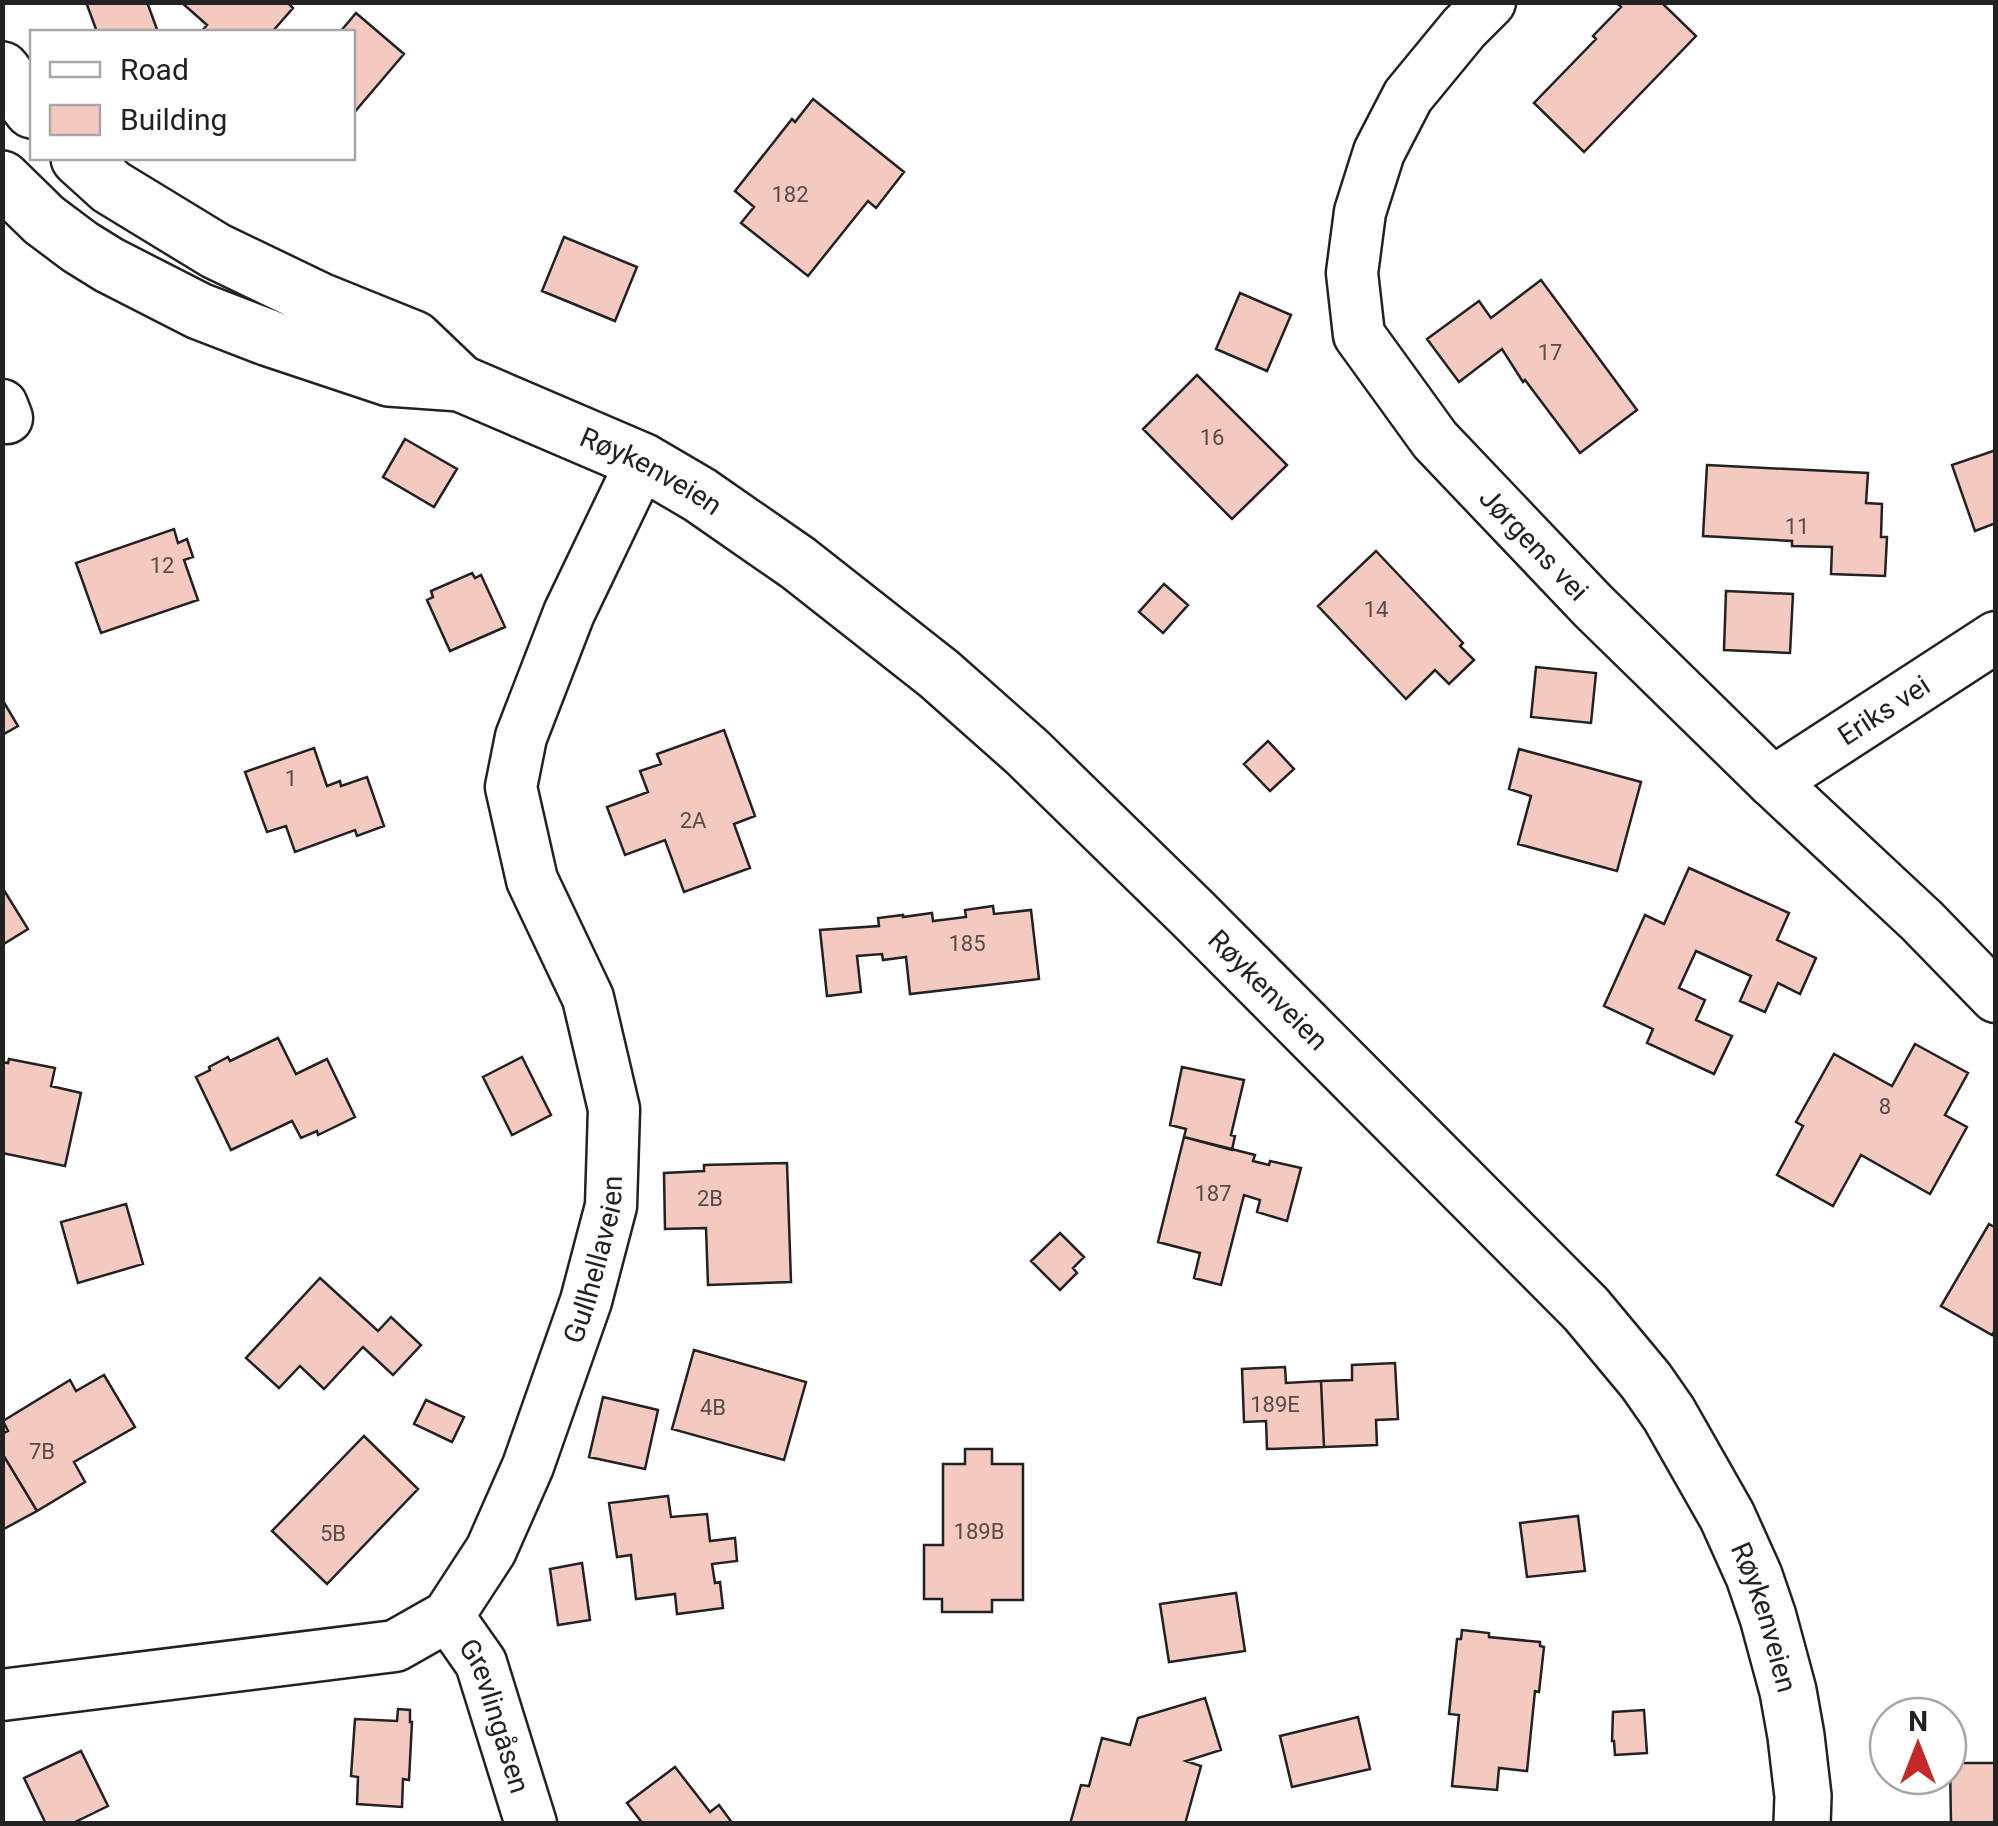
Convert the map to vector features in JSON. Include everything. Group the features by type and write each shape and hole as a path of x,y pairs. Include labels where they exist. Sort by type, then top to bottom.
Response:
{"main road":[{"path":"2,70 30,107"},
{"name":"Røykenveien","path":"81,160 112,187 216,250 320,301 414,339 460,383"},
{"name":"Røykenveien","path":"2,179 44,220 94,256 200,311 389,378 460,383 642,460 798,563 939,674 1026,752 1586,1309 1624,1353 1698,1463 1754,1576 1788,1691 1800,1765 1802,1824"}],"street":[{"name":"Jørgens vei","path":"1490,2 1408,96 1379,152 1360,212 1352,273 1359,334 1435,440 1593,606 1922,921 1996,997"},
{"name":"Gullhellaveien","path":"2,1694 394,1646 448,1616 491,1550 528,1466 586,1301 611,1206 614,1110 588,998 532,880 511,787 520,737 568,613 642,460"},
{"name":"Eriks vei","path":"1773,782 1996,638"},
{"name":"Grevlingåsen","path":"448,1616 481,1663 531,1824"}],"building":[{"path":"86,2 147,2 157,30 96,30"},
{"path":"181,2 287,2 293,8 274,30 203,30 207,25"},
{"path":"1616,2 1661,2 1696,36 1584,152 1534,103 1596,39 1593,36 1621,7"},
{"path":"356,13 404,54 355,111 355,30 342,30"},
{"path":"813,99 904,172 876,208 868,201 808,276 741,223 754,207 735,191 792,119 795,122"},
{"path":"564,237 637,267 615,321 542,291"},
{"path":"1541,280 1637,410 1580,453 1502,349 1459,382 1427,339 1479,301 1491,318"},
{"path":"1240,293 1291,315 1267,371 1216,349"},
{"path":"1197,375 1287,465 1232,519 1143,429"},
{"path":"405,439 457,469 434,507 383,477"},
{"path":"1996,450 1996,523 1975,531 1952,465"},
{"path":"1707,465 1868,473 1866,503 1882,504 1881,537 1887,537 1885,576 1831,574 1832,547 1703,536"},
{"path":"174,529 178,543 187,539 193,557 184,560 198,600 101,633 76,563"},
{"path":"1376,551 1463,643 1460,646 1474,660 1449,684 1435,670 1406,699 1318,606"},
{"path":"472,573 475,578 481,575 505,627 450,651 427,600 433,597 431,591"},
{"path":"1164,584 1188,605 1163,633 1139,612"},
{"path":"1726,591 1793,594 1790,653 1724,650"},
{"path":"1536,667 1596,673 1591,723 1531,717"},
{"path":"2,699 18,726 2,735"},
{"path":"724,730 755,816 734,824 750,868 684,892 665,840 625,855 607,807 648,792 640,771 661,764 657,754"},
{"path":"1268,741 1294,769 1270,791 1244,764"},
{"path":"314,748 327,786 340,781 341,786 367,777 384,826 357,836 355,830 295,852 286,826 267,832 245,772"},
{"path":"1519,749 1641,782 1617,871 1518,844 1531,796 1509,789"},
{"path":"1689,868 1789,913 1777,940 1816,958 1800,994 1778,983 1765,1012 1740,1001 1751,976 1696,951 1679,988 1705,1000 1696,1020 1732,1036 1714,1074 1647,1043 1653,1029 1604,1006 1645,915 1664,924"},
{"path":"2,887 28,929 2,945"},
{"path":"993,906 994,914 1031,910 1039,979 910,994 906,957 883,960 882,954 857,956 861,992 827,996 820,930 879,926 878,918 903,915 932,913 933,921 966,917 965,910"},
{"path":"278,1038 296,1074 327,1059 355,1117 318,1135 317,1131 301,1138 292,1121 231,1150 196,1077 228,1057 230,1061"},
{"path":"1915,1044 1968,1073 1945,1115 1967,1127 1930,1194 1861,1155 1833,1206 1777,1175 1803,1126 1796,1122 1834,1054 1892,1086"},
{"path":"522,1057 551,1115 512,1135 483,1077"},
{"path":"9,1059 55,1068 51,1086 81,1093 65,1166 2,1153 2,1062 8,1063"},
{"path":"1182,1067 1244,1080 1231,1135 1235,1136 1232,1150 1184,1137 1186,1129 1170,1125"},
{"path":"1184,1137 1255,1155 1253,1161 1301,1168 1287,1221 1257,1212 1260,1200 1244,1195 1221,1285 1194,1278 1200,1253 1158,1242"},
{"path":"787,1163 791,1282 708,1285 706,1228 665,1229 664,1173 704,1171 704,1165"},
{"path":"126,1204 143,1264 78,1283 61,1222"},
{"path":"1989,1224 1996,1228 1996,1329 1992,1335 1941,1306"},
{"path":"1060,1233 1084,1257 1073,1268 1077,1273 1060,1290 1031,1261"},
{"path":"320,1278 378,1331 391,1317 421,1345 393,1375 363,1347 324,1389 300,1366 279,1388 246,1358"},
{"path":"694,1350 806,1382 784,1460 672,1429"},
{"path":"1395,1363 1398,1419 1376,1420 1377,1445 1324,1447 1321,1381 1352,1380 1352,1365"},
{"path":"1285,1367 1286,1383 1321,1381 1324,1447 1267,1449 1266,1421 1244,1422 1242,1369"},
{"path":"104,1375 135,1427 74,1462 85,1482 37,1511 2,1453 2,1434 8,1431 3,1421 70,1380 76,1391"},
{"path":"603,1397 658,1410 645,1469 589,1457"},
{"path":"426,1400 464,1417 452,1442 414,1424"},
{"path":"364,1436 418,1489 327,1584 272,1531"},
{"path":"965,1449 992,1449 992,1464 1023,1464 1023,1600 992,1600 992,1612 942,1612 942,1599 924,1599 924,1545 943,1545 943,1464 965,1464"},
{"path":"2,1453 37,1511 2,1530"},
{"path":"668,1496 671,1517 707,1514 710,1541 735,1538 737,1561 712,1564 715,1583 720,1582 723,1608 677,1614 675,1594 636,1599 631,1555 617,1557 609,1503"},
{"path":"1578,1516 1585,1571 1527,1577 1520,1523"},
{"path":"582,1563 590,1620 558,1625 550,1569"},
{"path":"1236,1593 1245,1651 1169,1662 1160,1604"},
{"path":"1462,1630 1540,1642 1544,1647 1527,1771 1499,1768 1497,1790 1452,1786 1459,1715 1449,1714 1457,1639 1461,1639"},
{"path":"1205,1698 1221,1750 1186,1761 1201,1766 1185,1824 1070,1824 1081,1785 1089,1786 1102,1738 1130,1745 1138,1718"},
{"path":"398,1709 410,1710 412,1722 409,1780 403,1779 402,1807 357,1804 358,1777 351,1776 355,1719 397,1721"},
{"path":"1644,1710 1647,1753 1615,1755 1613,1712"},
{"path":"1358,1717 1370,1769 1292,1787 1280,1736"},
{"path":"81,1751 108,1806 71,1824 46,1824 24,1778"},
{"path":"1968,1763 1996,1763 1996,1824 1951,1824 1951,1796 1968,1796"},
{"path":"675,1767 710,1812 719,1805 733,1824 643,1824 627,1803"}]}
